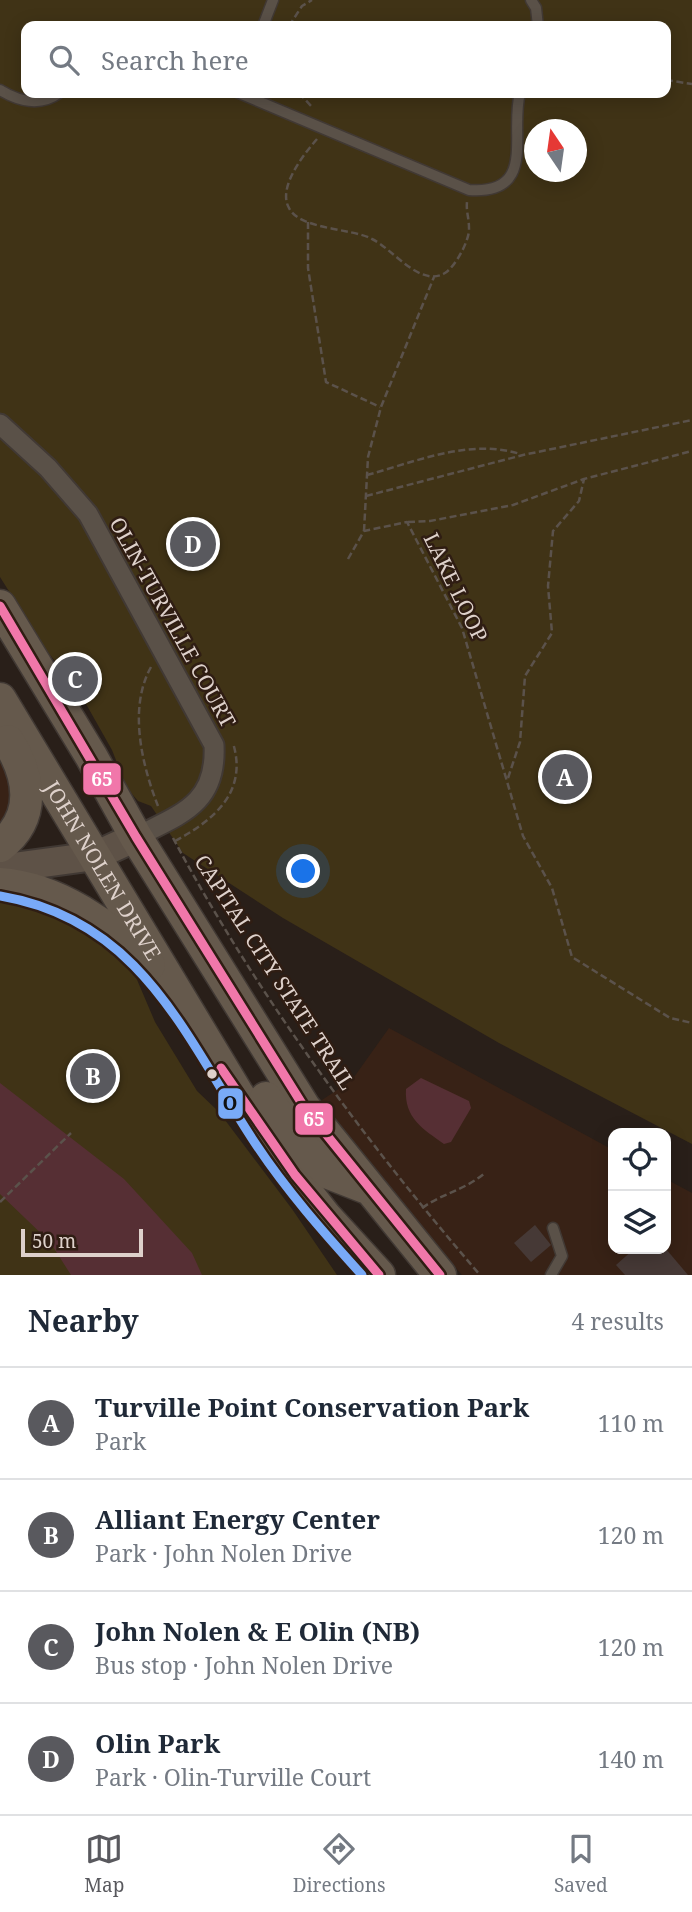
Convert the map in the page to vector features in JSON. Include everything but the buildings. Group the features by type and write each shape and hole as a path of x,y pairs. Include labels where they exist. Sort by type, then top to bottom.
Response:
{"main road":[{"path":"0,607 91,756 136,838 304,1107 440,1275"},
{"name":"JOHN NOLEN DRIVE","path":"0,699 172,987 279,1157 325,1216 379,1275"},
{"path":"0,728 15,752 26,796 25,815 16,833 0,846"},
{"path":"95,856 109,858 120,864 133,878 226,1037 299,1144 329,1173 370,1189"},
{"path":"0,884 16,885 59,900 103,925 172,987"}],"street":[{"name":"OLIN-TURVILLE COURT","path":"0,424 48,468 88,514 151,633 209,732 215,758 209,786 201,798 186,811 136,838"},
{"path":"0,869 95,856 136,838"}],"lane":[{"path":"264,21 273,0"},
{"path":"531,0 536,8 537,21"},
{"path":"0,90 15,99 33,102 45,98"},
{"path":"251,98 469,190 493,188 513,174 518,161 515,110 519,98"},
{"path":"551,1275 562,1256 553,1227"}],"path":[{"path":"292,21 302,6 312,0"},
{"path":"671,81 692,84"},
{"path":"303,98 315,111 317,140 309,145 287,189 286,201 290,211 308,222 369,237 420,274 434,277 447,273 468,239 466,210 469,190"},
{"path":"308,222 309,268 326,382 381,407"},
{"path":"348,559 364,531 368,457 381,407 434,277"},
{"path":"366,496 523,455 692,420"},
{"path":"367,475 460,450 500,448 523,455"},
{"path":"407,522 430,521 513,505 584,479 692,451"},
{"path":"507,779 520,742 525,676 552,633 548,586 553,531 579,501 584,479"},
{"name":"LAKE LOOP","path":"364,531 407,522 462,628 523,836 552,888 572,957 670,1018 692,1023"},
{"name":"CAPITAL CITY STATE TRAIL","path":"165,653 152,665 145,678 138,697 138,713 155,797 180,855 304,1050 372,1146 480,1275"},
{"path":"0,1202 71,1133"},
{"path":"422,1208 435,1198 468,1187 485,1173"}],"shaded area":[{"path":"0,0 692,0 692,1144 671,1133 671,1128 661,1128 499,1043 283,918 183,853 151,806 138,801 127,788 112,750 77,688 46,650 0,577"},
{"path":"0,756 23,776 0,846"},
{"path":"0,891 30,896 118,953 135,975 155,1022 197,1091 219,1112 292,1209 337,1275 0,1275"},
{"path":"389,1028 608,1147 608,1254 671,1254 671,1182 692,1193 692,1275 462,1275 351,1146 319,1102 352,1080"},
{"path":"421,1078 469,1101 471,1108 451,1142 444,1144 422,1128 408,1108 406,1089"},
{"path":"0,1083 124,1179 192,1253 202,1275 71,1275 50,1242 0,1194"}],"transit line":[{"name":"65","path":"0,606 136,837 304,1107 440,1275"},
{"name":"O","path":"0,896 49,909 90,930 125,957 181,1025 279,1178 362,1275"},
{"name":"65","path":"221,1068 295,1175 379,1275"}],"place":[{"name":"Olin Park","path":"193,544"},
{"name":"John Nolen & E Olin (NB)","path":"75,679"},
{"name":"Turville Point Conservation Park","path":"565,777"},
{"name":"Alliant Energy Center","path":"93,1076"}]}
